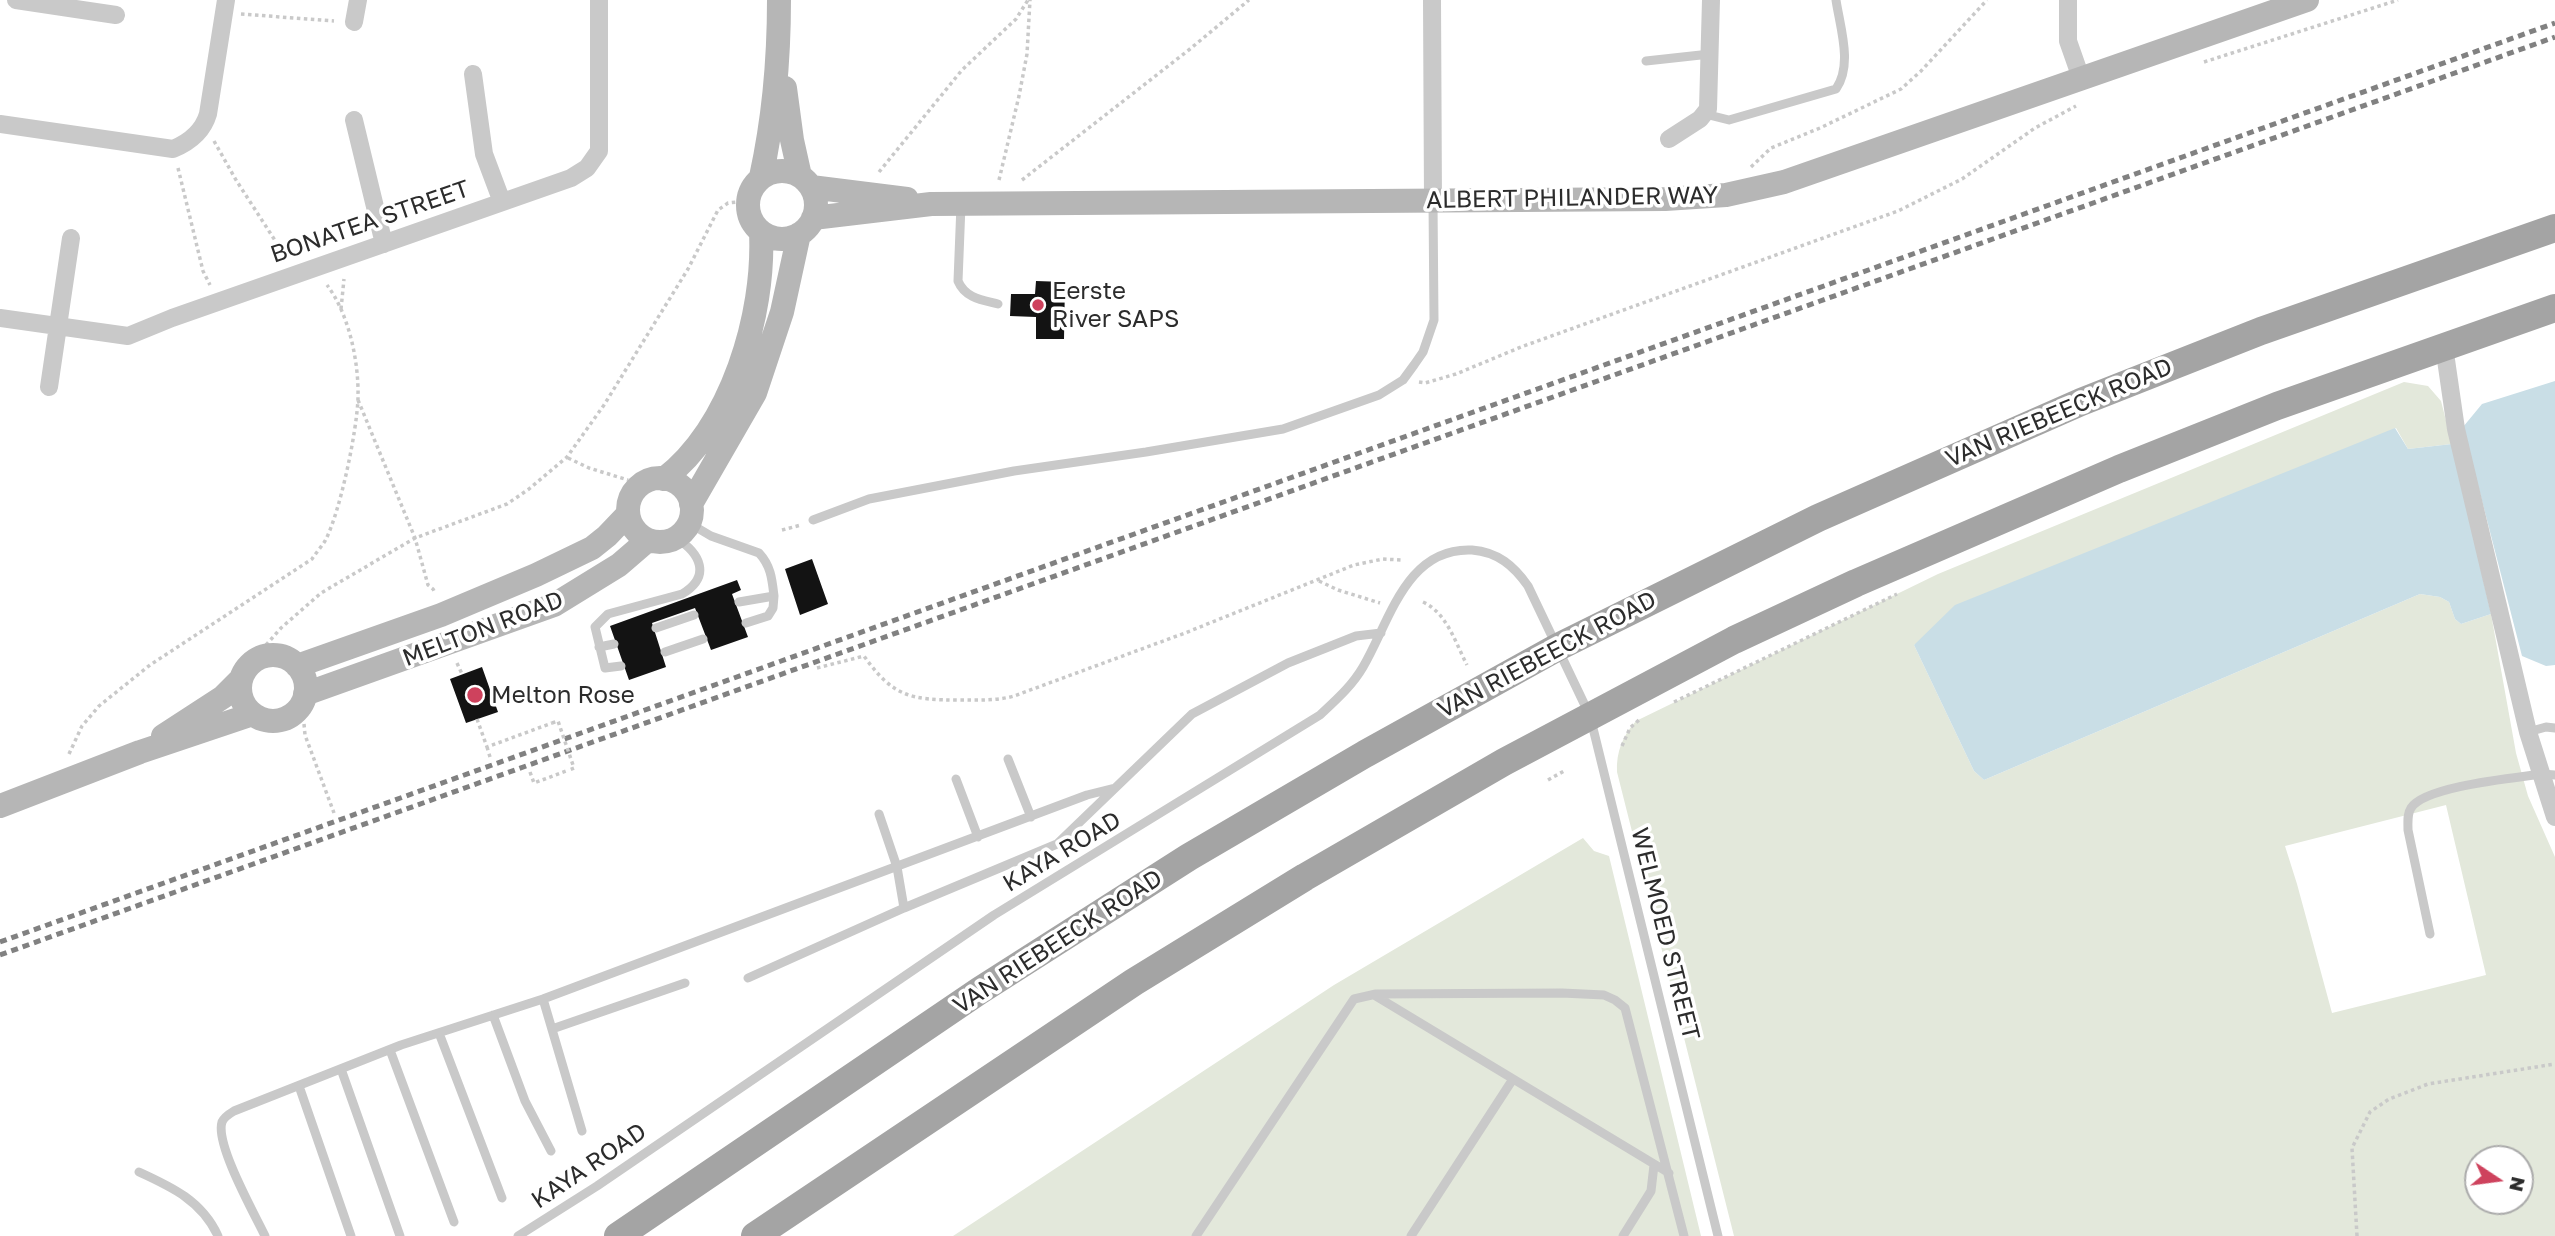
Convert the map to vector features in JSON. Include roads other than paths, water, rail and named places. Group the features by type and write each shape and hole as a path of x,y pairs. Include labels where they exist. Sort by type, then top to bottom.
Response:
{"main road":[{"name":"VAN RIEBEECK ROAD","path":"618,1236 979,991 1189,857 1365,754 1558,647 1818,518 2081,402 2261,331 2555,228"},
{"path":"755,1236 1135,982 1374,835 1503,762 1734,640 1856,583 2119,468 2277,406 2555,308"}],"street":[{"path":"16,0 117,15"},
{"path":"354,22 359,0"},
{"name":"BONATEA STREET","path":"0,318 128,336 217,302 571,178 587,168 596,157 600,144 599,0"},
{"path":"779,0 779,63 770,139 761,177 754,185 748,201 752,222 761,232 780,239 806,226"},
{"path":"1432,0 1433,202"},
{"path":"1669,139 1705,114 1708,102 1711,0"},
{"path":"2068,0 2068,41 2081,78"},
{"name":"ALBERT PHILANDER WAY","path":"806,226 932,204 1433,202 1665,199 1726,195 1784,182 2307,0"},
{"path":"0,124 173,149 189,141 205,124 225,6"},
{"path":"761,232 762,268 742,362 709,429 688,458 664,479 645,482 637,488 628,504 631,525 638,534 648,540 667,541 685,522 755,393 782,312 806,226 816,208 805,181 779,63"},
{"path":"473,74 484,155 502,202"},
{"path":"354,120 384,244"},
{"path":"761,177 780,170 805,181"},
{"name":"ALBERT PHILANDER WAY","path":"805,181 932,204"},
{"path":"49,387 71,238"},
{"path":"2444,346 2456,429 2528,733 2549,774 2555,817"},
{"path":"664,479 681,487 685,522"},
{"name":"MELTON ROAD","path":"297,666 441,615 536,576 592,548 628,514"},
{"name":"MELTON ROAD","path":"305,694 554,605 619,565 648,540"},
{"path":"140,752 223,696 241,679 253,662 266,656 279,656 297,666 304,679 305,694 299,708 283,719 269,721 253,714 242,698 241,679"},
{"path":"0,806 140,752 253,714"}],"lane":[{"path":"1705,114 1729,120 1836,89 1842,78 1844,58 1836,0"},
{"path":"1646,61 1710,54"},
{"path":"813,520 869,499 1014,471 1283,429 1379,395 1403,380 1423,352 1433,320 1433,202"},
{"path":"961,204 958,281 964,292 998,304"},
{"path":"685,522 711,536 759,553 770,569 773,608 768,616 746,623"},
{"path":"621,666 605,668 595,627 602,618 682,594 692,588 697,582 700,564 691,547 685,522"},
{"name":"KAYA ROAD","path":"518,1236 597,1186 994,915 1320,715 1350,685 1416,570 1437,556 1459,550 1478,551 1497,556 1515,567 1528,586 1558,647"},
{"path":"739,601 774,596"},
{"path":"656,628 694,615"},
{"path":"748,978 904,908 1057,844 1080,825 1192,714 1288,663 1356,636 1381,633"},
{"path":"665,652 703,639"},
{"path":"599,648 614,643"},
{"name":"WELMOED STREET","path":"1558,647 1590,716 1718,1236"},
{"path":"2528,733 2546,727 2555,728"},
{"path":"1008,759 1031,817"},
{"path":"2430,934 2408,830 2412,807 2428,795 2456,787 2549,774"},
{"path":"956,779 978,837"},
{"path":"265,1236 223,1147 223,1122 226,1116 234,1111 390,1050 543,999 1087,796 1115,788"},
{"path":"879,814 897,867 904,908"},
{"path":"552,1029 685,983"},
{"path":"1196,1236 1354,999 1373,994 1562,993 1604,995 1626,1008 1684,1236"},
{"path":"1373,994 1669,1173"},
{"path":"543,999 582,1131"},
{"path":"493,1015 526,1101 551,1151"},
{"path":"439,1033 502,1198"},
{"path":"390,1050 454,1222"},
{"path":"341,1069 400,1236"},
{"path":"1412,1236 1513,1080"},
{"path":"299,1086 351,1236"},
{"path":"1623,1236 1651,1191 1654,1165"},
{"path":"139,1172 175,1188 197,1204 218,1236"}],"water":[{"path":"2555,381 2555,665 2546,666 2522,656 2463,427 2482,404"},
{"path":"2395,428 2408,449 2452,444 2491,614 2461,624 2455,619 2449,602 2440,597 2420,594 1984,780 1974,771 1914,645 1955,605"}],"railway":[{"path":"0,942 2555,23"},
{"path":"0,955 2555,37"}],"place":[{"name":"Eerste River SAPS","path":"1038,305"},
{"name":"Melton Rose","path":"475,695"}]}
